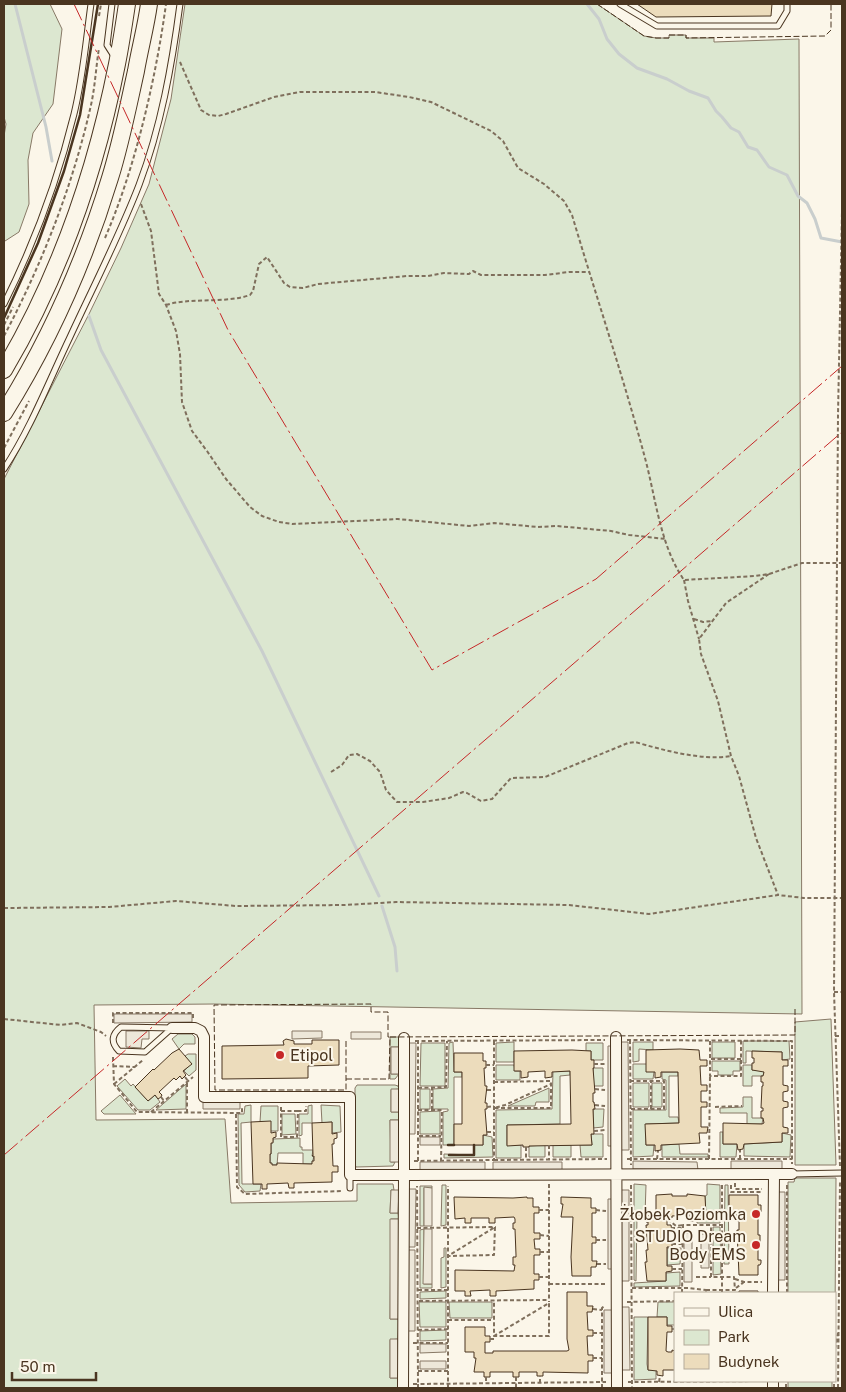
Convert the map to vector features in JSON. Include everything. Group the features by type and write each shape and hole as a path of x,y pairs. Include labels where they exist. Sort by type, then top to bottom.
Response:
{"highway":[{"path":"4,370 33,316 85,186 118,63 127,4"},
{"path":"4,413 48,333 78,268 97,217 126,122 149,4"}],"street":[{"path":"172,1028 201,1030 204,1037 204,1097 350,1097 350,1175 774,1174 789,1177"},
{"path":"616,1038 610,1159 615,1174 617,1385"},
{"path":"403,1386 404,1040"},
{"path":"773,1292 774,1174"}],"lane":[{"path":"4,304 36,231 66,142 78,92 91,4"},
{"path":"112,4 107,45 118,63"},
{"path":"4,469 27,429 134,198 154,138 173,52 180,4"},
{"path":"620,4 657,26 778,26 787,11 787,4"},
{"path":"121,1027 172,1028 145,1052 119,1051 112,1043 113,1036 121,1027"},
{"path":"789,1177 841,1173"},
{"path":"350,1175 350,1188"}],"path":[{"path":"173,52 183,66 191,90 201,110 208,116 226,114 274,97 300,92 374,92 430,102 491,131 503,141 518,168 544,184 564,201 572,215 645,458 674,566 684,580 701,654 718,701 731,756 747,803 756,838 778,894"},
{"path":"134,198 140,200 151,231 159,294 166,305 176,331 180,354 182,402 192,431 208,450 226,479 250,507 262,516 292,524 398,519 469,526 494,523 538,527 557,526 666,539"},
{"path":"836,1343 840,1305 841,1173 838,1059 835,1036 834,898 836,564 842,211"},
{"path":"166,305 177,302 210,301 250,295 253,291 259,264 267,257 284,283 290,288 444,273 469,274 473,272 481,275 530,275 589,272"},
{"path":"4,336 20,304"},
{"path":"684,580 769,574 802,563 836,564 842,562"},
{"path":"699,640 726,603 769,574"},
{"path":"694,619 703,622 712,621"},
{"path":"331,772 342,765 349,755 357,754 370,761 380,772 386,790 397,802 423,802 449,798 462,792 481,801 492,799 510,778 545,777 628,743 635,742 676,753 717,757 731,756"},
{"path":"4,908 109,907 176,901 236,906 345,905 396,902 569,905 649,914 778,894 804,898 842,898"},
{"path":"834,992 842,992"},
{"path":"113,1026 113,1013 193,1013 193,1028"},
{"path":"4,1018 61,1025 77,1023 101,1032 107,1038 108,1033"},
{"path":"835,1036 842,1036"},
{"path":"404,1040 494,1041 616,1038 630,1040 792,1041 792,1159 789,1177 787,1292"},
{"path":"630,1040 632,1388"},
{"path":"710,1040 708,1088 710,1159"},
{"path":"710,1076 741,1076 741,1040"},
{"path":"418,1041 418,1388"},
{"path":"418,1088 446,1088 447,1041"},
{"path":"494,1041 494,1160"},
{"path":"113,1053 114,1084 137,1112 242,1112 242,1104"},
{"path":"114,1084 148,1056"},
{"path":"709,1061 741,1059"},
{"path":"594,1064 605,1064"},
{"path":"486,1065 494,1065"},
{"path":"113,1066 135,1067"},
{"path":"151,1112 197,1073"},
{"path":"184,1077 188,1081 187,1112"},
{"path":"487,1107 551,1108 551,1081 549,1081 549,1077"},
{"path":"524,1078 525,1082"},
{"path":"494,1082 549,1081"},
{"path":"630,1081 664,1081 664,1109 631,1109"},
{"path":"651,1081 651,1109"},
{"path":"494,1107 505,1106 551,1084"},
{"path":"432,1088 432,1110"},
{"path":"486,1090 494,1090"},
{"path":"595,1090 605,1090 605,1098"},
{"path":"161,1097 164,1102"},
{"path":"281,1135 281,1111 306,1111 306,1104 312,1104"},
{"path":"595,1106 605,1106 605,1114"},
{"path":"715,1107 742,1106"},
{"path":"418,1110 442,1110 441,1160"},
{"path":"276,1135 281,1135 281,1137 297,1137 298,1111"},
{"path":"236,1112 237,1186 245,1194 343,1192"},
{"path":"594,1131 605,1130 605,1122"},
{"path":"487,1132 494,1132"},
{"path":"418,1136 442,1136"},
{"path":"549,1145 549,1160"},
{"path":"526,1147 526,1160"},
{"path":"740,1150 740,1159"},
{"path":"657,1159 658,1151"},
{"path":"602,1174 603,1162 610,1159"},
{"path":"404,1161 792,1159"},
{"path":"448,1183 448,1388"},
{"path":"494,1336 549,1336 549,1183"},
{"path":"722,1183 722,1291"},
{"path":"731,1188 731,1192 762,1190 735,1189 735,1185"},
{"path":"291,1188 292,1193"},
{"path":"264,1189 265,1193"},
{"path":"539,1210 549,1210"},
{"path":"596,1210 606,1210"},
{"path":"670,1218 670,1221 676,1226 683,1227"},
{"path":"448,1256 494,1255 492,1223"},
{"path":"671,1228 693,1225 722,1225"},
{"path":"711,1225 711,1277"},
{"path":"682,1292 683,1227"},
{"path":"418,1228 493,1228"},
{"path":"448,1256 493,1228"},
{"path":"540,1235 549,1236"},
{"path":"596,1240 606,1240"},
{"path":"672,1244 683,1244"},
{"path":"540,1252 549,1252"},
{"path":"597,1264 606,1264 606,1271"},
{"path":"672,1269 682,1268"},
{"path":"539,1277 549,1277"},
{"path":"549,1284 607,1285 606,1277"},
{"path":"696,1277 734,1277 734,1279 744,1282 758,1282"},
{"path":"734,1279 734,1288"},
{"path":"632,1288 682,1288 722,1291 734,1290 734,1288 744,1282"},
{"path":"418,1290 448,1290"},
{"path":"493,1296 494,1336"},
{"path":"418,1300 549,1301"},
{"path":"632,1301 674,1300"},
{"path":"490,1339 494,1339 494,1336 549,1301"},
{"path":"602,1388 602,1310 604,1305 607,1304"},
{"path":"592,1310 602,1310"},
{"path":"448,1320 494,1320"},
{"path":"418,1330 448,1329"},
{"path":"838,1331 840,1340 838,1387 842,1385"},
{"path":"593,1333 602,1333"},
{"path":"404,1343 448,1343"},
{"path":"593,1358 602,1358"},
{"path":"418,1371 448,1371"},
{"path":"540,1376 540,1383"},
{"path":"660,1376 660,1382"},
{"path":"486,1377 486,1383"},
{"path":"516,1377 516,1388"},
{"path":"403,1386 516,1382 602,1382 617,1385 632,1382 674,1382"}],"green space":[{"path":"4,4 50,4 62,29 53,104 33,133 28,160 29,204 19,232 5,241 4,136 6,124 4,117"},
{"path":"185,4 597,4 644,36 669,38 669,35 686,35 686,38 714,38 714,42 799,39 802,1014 214,1004 94,1005 96,1120 225,1119 231,1203 357,1201 357,1184 393,1184 394,1190 391,1190 390,1213 398,1213 399,1219 391,1219 390,1319 399,1319 398,1339 390,1340 390,1378 399,1378 398,1388 4,1388 4,479 89,314 149,184 171,99"},
{"path":"831,1019 836,1165 795,1165 795,1022"},
{"path":"178,1034 192,1034 195,1037 195,1044 184,1044 179,1049 172,1039"},
{"path":"390,1037 399,1037 399,1047 391,1047 391,1074 399,1074 395,1079 390,1079"},
{"path":"743,1041 789,1041 790,1059 782,1060 782,1052 746,1051 746,1063 743,1063"},
{"path":"453,1042 454,1072 462,1072 462,1077 454,1077 454,1145 443,1145 443,1112 448,1111 448,1109 433,1109 433,1089 448,1088 449,1043"},
{"path":"514,1042 514,1062 496,1062 496,1043"},
{"path":"633,1042 653,1042 653,1050 639,1049 639,1061 633,1062"},
{"path":"712,1042 735,1042 735,1058 712,1058"},
{"path":"421,1043 445,1043 445,1086 420,1086"},
{"path":"586,1043 603,1043 603,1060 591,1060 591,1051 586,1051"},
{"path":"196,1054 196,1070 189,1076 184,1071 191,1064 185,1056"},
{"path":"712,1061 740,1061 740,1071 733,1071 733,1075 718,1075 718,1071 712,1071"},
{"path":"633,1064 646,1064 654,1072 653,1079 633,1079"},
{"path":"496,1065 514,1065 515,1071 520,1071 520,1080 496,1080"},
{"path":"743,1065 752,1065 752,1070 762,1070 764,1072 763,1076 752,1076 752,1086 743,1086"},
{"path":"593,1068 603,1068 603,1086 593,1086"},
{"path":"553,1071 570,1071 570,1075 560,1076 560,1124 507,1125 507,1145 521,1145 521,1158 496,1158 496,1110 552,1109"},
{"path":"662,1072 678,1072 678,1076 669,1076 669,1117 678,1117 679,1123 646,1124 646,1145 654,1145 653,1156 633,1157 633,1110 666,1110 666,1080 662,1079"},
{"path":"125,1079 131,1086 133,1084 148,1101 155,1095 160,1102 150,1110 138,1110 117,1086"},
{"path":"633,1083 649,1083 649,1107 633,1107"},
{"path":"652,1083 662,1083 662,1107 652,1107"},
{"path":"186,1084 186,1109 156,1110"},
{"path":"357,1085 398,1086 399,1089 391,1090 391,1112 399,1112 399,1120 390,1120 391,1162 395,1162 393,1166 356,1167 355,1088"},
{"path":"549,1088 549,1102 536,1102 535,1106 508,1106"},
{"path":"420,1089 430,1089 430,1109 420,1109"},
{"path":"120,1095 136,1114 104,1114 101,1111"},
{"path":"743,1097 752,1097 752,1118 763,1118 762,1124 747,1124 747,1113 720,1113 720,1108 743,1107"},
{"path":"251,1105 251,1122 241,1123 242,1184 261,1184 260,1191 245,1192 239,1185 238,1114 244,1114 245,1106"},
{"path":"312,1105 312,1123 302,1123 302,1135 299,1136 299,1114 308,1114 308,1106"},
{"path":"321,1105 340,1106 341,1132 332,1133 332,1122 322,1123"},
{"path":"261,1106 278,1106 278,1131 271,1131 260,1122"},
{"path":"593,1109 604,1109 603,1127 593,1128"},
{"path":"440,1111 440,1134 420,1134 420,1112"},
{"path":"282,1114 295,1114 296,1134 282,1135"},
{"path":"720,1132 723,1132 723,1144 737,1144 736,1157 720,1157"},
{"path":"782,1133 791,1135 790,1157 744,1156 744,1144 782,1142"},
{"path":"591,1134 603,1134 603,1157 581,1157 580,1145 592,1145"},
{"path":"483,1135 492,1137 493,1157 444,1158 444,1154 474,1155 474,1145 483,1145"},
{"path":"300,1138 302,1150 313,1150 312,1164 303,1164 303,1153 278,1153 277,1165 270,1163 273,1139"},
{"path":"679,1144 680,1154 708,1154 708,1157 662,1157 662,1145"},
{"path":"545,1145 545,1157 529,1157 529,1146"},
{"path":"553,1145 571,1145 571,1157 553,1157"},
{"path":"795,1178 836,1178 835,1292 788,1292 788,1182 794,1182"},
{"path":"634,1184 646,1185 645,1216 637,1215 636,1281 634,1280"},
{"path":"707,1184 720,1185 720,1223 697,1223 697,1215 706,1215 705,1196 707,1195"},
{"path":"442,1185 446,1185 446,1225 441,1226"},
{"path":"725,1185 728,1185 729,1264 724,1264"},
{"path":"420,1186 432,1186 432,1188 424,1188 424,1226 420,1226"},
{"path":"713,1227 720,1227 721,1274 713,1275"},
{"path":"424,1229 424,1284 432,1284 432,1288 420,1288 420,1230"},
{"path":"444,1248 446,1248 446,1287 441,1288 441,1258 444,1257"},
{"path":"667,1248 681,1248 680,1264 667,1265"},
{"path":"680,1272 680,1286 634,1287 634,1283 666,1281 666,1273"},
{"path":"446,1291 446,1298 420,1299 420,1292"},
{"path":"419,1302 446,1302 446,1327 420,1327"},
{"path":"449,1302 492,1302 492,1318 450,1318"},
{"path":"658,1302 674,1302 674,1325 667,1325 667,1317 657,1317"},
{"path":"634,1317 648,1317 647,1364 648,1370 656,1370 656,1379 634,1380"},
{"path":"446,1330 446,1340 420,1341 420,1331"},
{"path":"788,1382 832,1382 832,1388 788,1388"}],"shaded area":[{"path":"114,1014 192,1014 192,1022 114,1023"},
{"path":"126,1031 149,1031 149,1039 142,1039 141,1048 126,1047"},
{"path":"292,1031 322,1031 322,1038 292,1039"},
{"path":"351,1032 381,1032 381,1039 351,1039"},
{"path":"620,1042 628,1042 629,1150 620,1150"},
{"path":"408,1043 416,1043 415,1134 408,1134"},
{"path":"608,1046 611,1046 612,1146 608,1146"},
{"path":"391,1047 399,1047 399,1074 391,1074"},
{"path":"391,1089 399,1089 399,1112 391,1112"},
{"path":"203,1101 240,1101 240,1109 203,1109"},
{"path":"390,1120 399,1120 399,1162 390,1162"},
{"path":"420,1137 440,1137 440,1145 420,1145"},
{"path":"633,1161 697,1162 698,1170 633,1169"},
{"path":"731,1161 782,1161 782,1169 731,1170"},
{"path":"420,1162 485,1162 485,1170 420,1171"},
{"path":"493,1162 562,1162 562,1170 493,1170"},
{"path":"424,1187 432,1188 432,1226 424,1226"},
{"path":"407,1189 416,1189 415,1247 407,1247"},
{"path":"391,1190 399,1190 398,1213 390,1213"},
{"path":"621,1190 629,1190 629,1281 621,1281"},
{"path":"776,1192 785,1192 785,1280 776,1280"},
{"path":"608,1199 612,1199 612,1269 608,1269"},
{"path":"390,1219 399,1219 399,1319 390,1319"},
{"path":"424,1229 432,1229 432,1284 423,1284"},
{"path":"684,1233 692,1233 692,1282 684,1282"},
{"path":"701,1234 709,1234 709,1268 701,1268"},
{"path":"407,1250 415,1250 415,1331 407,1331"},
{"path":"621,1307 629,1307 630,1370 621,1370"},
{"path":"604,1310 613,1310 613,1373 604,1373"},
{"path":"390,1339 398,1339 399,1378 390,1378"},
{"path":"420,1344 446,1344 446,1352 420,1353"},
{"path":"420,1361 446,1361 446,1369 420,1369"}],"building":[{"path":"637,4 772,4 771,16 656,17"},
{"name":"Etipol","path":"286,1039 294,1041 294,1044 312,1044 312,1040 339,1040 339,1065 308,1066 308,1078 222,1079 222,1046 284,1045 283,1041"},
{"path":"179,1049 192,1064 183,1071 186,1075 182,1079 180,1076 176,1080 174,1078 159,1092 162,1095 161,1097 158,1099 155,1095 148,1101 135,1087 153,1069"},
{"path":"646,1050 699,1050 700,1060 707,1060 707,1066 700,1066 701,1085 707,1085 707,1091 701,1091 701,1102 707,1102 707,1107 701,1107 701,1127 708,1127 707,1133 699,1133 700,1143 661,1145 661,1150 655,1151 655,1145 646,1145 645,1124 679,1123 678,1072 661,1072 661,1077 655,1078 655,1072 646,1072"},
{"path":"514,1051 591,1051 591,1060 594,1060 595,1093 593,1093 593,1102 595,1109 593,1109 594,1134 591,1134 592,1145 507,1146 507,1125 571,1124 570,1071 552,1072 552,1077 545,1078 545,1071 528,1072 528,1077 521,1078 521,1071 514,1071"},
{"path":"752,1051 782,1052 782,1060 788,1060 788,1066 783,1066 783,1085 788,1086 788,1091 783,1092 783,1101 788,1102 788,1107 783,1108 783,1127 788,1128 788,1133 782,1133 782,1142 744,1144 743,1149 738,1150 737,1144 723,1144 723,1123 764,1123 763,1118 761,1118 761,1111 763,1111 763,1108 761,1108 763,1082 761,1082 761,1076 763,1076 764,1072 752,1070 754,1058 752,1058"},
{"path":"454,1053 483,1053 483,1061 486,1061 486,1068 484,1068 485,1086 487,1086 485,1103 487,1103 487,1109 485,1109 487,1135 483,1135 483,1145 454,1145 454,1124 462,1124 462,1072 454,1072"},
{"path":"271,1121 271,1133 276,1132 276,1137 273,1138 273,1143 271,1143 270,1163 272,1165 277,1165 277,1163 312,1164 314,1156 312,1156 312,1123 332,1122 332,1134 337,1133 337,1138 334,1139 334,1144 332,1144 333,1166 338,1166 338,1172 332,1172 332,1182 294,1183 294,1188 289,1188 288,1183 267,1184 267,1189 262,1189 262,1184 253,1184 251,1122"},
{"path":"672,1194 672,1196 687,1196 687,1194 705,1196 706,1215 695,1215 696,1221 690,1221 690,1215 667,1218 667,1225 671,1225 672,1232 667,1232 667,1242 672,1242 672,1247 667,1247 667,1266 672,1266 672,1271 666,1272 666,1281 647,1281 645,1262 647,1262 646,1250 648,1250 646,1225 648,1225 648,1222 646,1222 645,1216 656,1215 656,1195"},
{"path":"729,1195 758,1195 758,1205 761,1205 761,1212 758,1212 758,1235 760,1235 760,1242 758,1242 758,1260 761,1260 761,1263 758,1265 758,1275 739,1275 737,1230 739,1230 739,1221 737,1221 737,1215 729,1215"},
{"path":"454,1197 533,1198 533,1207 539,1207 539,1213 534,1213 534,1233 540,1233 540,1239 534,1239 535,1249 540,1249 540,1255 534,1255 534,1274 539,1274 539,1280 534,1280 534,1289 496,1291 496,1296 490,1296 490,1290 470,1291 471,1296 465,1296 465,1291 455,1291 455,1270 514,1271 513,1257 516,1257 516,1255 515,1229 513,1229 514,1217 495,1218 495,1223 489,1223 489,1218 471,1218 471,1223 465,1223 465,1218 455,1219"},
{"path":"561,1197 591,1198 591,1208 596,1208 596,1213 592,1213 592,1237 596,1237 596,1243 592,1243 592,1261 597,1261 596,1267 591,1267 591,1276 572,1276 573,1217 561,1217 563,1204 561,1204"},
{"path":"739,1291 758,1291 758,1292"},
{"path":"567,1292 587,1292 587,1306 593,1306 592,1312 587,1312 588,1330 593,1330 593,1336 587,1336 588,1355 593,1355 593,1361 588,1361 588,1373 543,1372 543,1376 537,1376 537,1372 519,1372 519,1377 513,1377 513,1372 490,1372 490,1377 484,1377 484,1372 474,1372 476,1358 474,1358 474,1352 465,1352 465,1327 485,1327 485,1336 490,1336 490,1342 485,1342 485,1353 493,1353 493,1351 569,1350 567,1339"},
{"path":"648,1317 667,1317 667,1326 672,1326 672,1332 667,1332 666,1351 674,1351 674,1370 663,1370 663,1376 657,1375 657,1371 648,1370"}],"waterway":[{"path":"15,4 46,127 52,161"},
{"path":"587,4 599,19 607,39 619,54 637,68 667,79 689,91 708,98 716,111 731,128 739,132 748,147 757,150 769,167 787,175 798,196 807,203 821,238 842,242"},
{"path":"89,316 101,350 262,651 379,896"},
{"path":"382,906 395,947 397,971"}],"fence":[{"path":"597,4 644,36 656,38 669,38 669,35 686,35 686,38 825,36 831,30 831,4"},
{"path":"346,1041 346,1090 215,1090 214,1005 371,1004 371,1012 388,1012 388,1037 390,1037"},
{"path":"346,1079 389,1079 390,1037 795,1035 795,1008"}],"wall":[{"path":"4,318 38,243 64,171 80,115 98,4"},
{"path":"448,1145 454,1145"},
{"path":"449,1155 474,1155 474,1145"}],"power":[{"path":"74,4 228,330 432,670 596,579 842,366"},
{"path":"4,1155 842,432"}],"place":[{"name":"Etipol","path":"280,1055"},
{"name":"Żłobek Poziomka","path":"756,1214"},
{"name":"STUDIO Dream Body EMS","path":"756,1245"}]}
